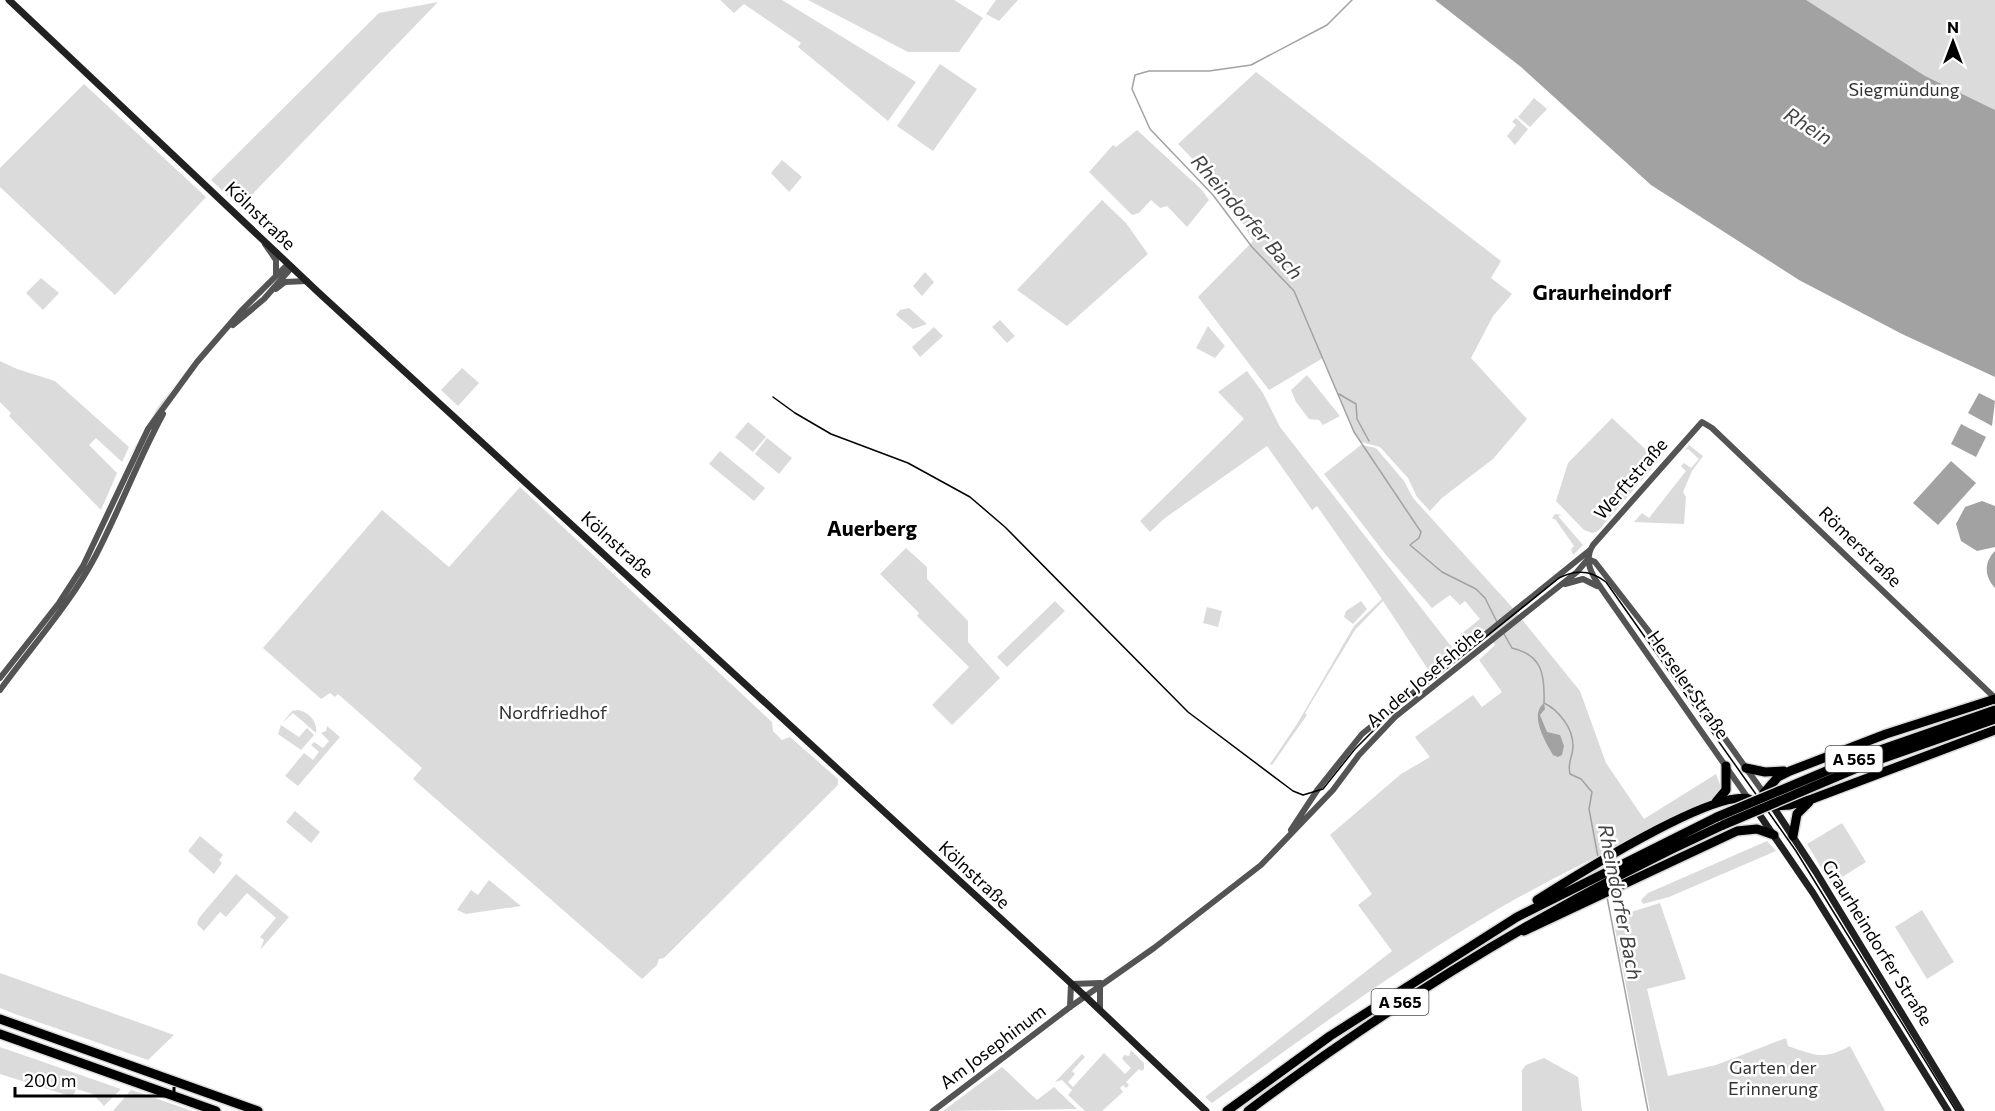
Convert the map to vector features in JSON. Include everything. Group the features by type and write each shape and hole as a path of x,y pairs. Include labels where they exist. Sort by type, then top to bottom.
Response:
{"highway":[{"path":"1737,831 1778,777 1843,750 1995,698"},
{"name":"A 565","path":"1248,1111 1368,1023 1580,890 1720,821 1857,758 1995,710"},
{"name":"A 565","path":"1720,821 1864,765 1995,719"},
{"path":"1773,806 1790,806 1812,799 1995,730"},
{"path":"1715,803 1726,790 1726,766"},
{"path":"1746,768 1765,772 1790,771"},
{"path":"1580,890 1618,851 1715,803 1741,797 1749,800"},
{"path":"1793,836 1797,814 1812,799"},
{"path":"1580,890 1629,883 1737,831 1757,829 1774,835"},
{"name":"A 565","path":"1227,1111 1330,1036 1517,917 1580,890"},
{"path":"0,1019 258,1111"},
{"path":"0,1034 216,1111"}],"main road":[{"name":"Kölnstraße","path":"9,0 307,281 1086,997 1206,1111"},
{"path":"1749,800 1773,806"},
{"name":"Graurheindorfer Straße","path":"1760,802 1774,835 1948,1111"},
{"name":"Graurheindorfer Straße","path":"1773,806 1961,1111"}],"street":[{"path":"260,236 276,260 276,274"},
{"path":"0,678 65,594 83,566 148,429 176,390 223,333 276,274 290,265"},
{"path":"264,299 290,265"},
{"path":"223,333 285,282 307,281"},
{"path":"0,690 83,576 176,390"},
{"name":"Werftstraße","path":"1588,559 1590,550 1702,422"},
{"name":"Römerstraße","path":"1702,422 1712,428 1795,505 1995,698"},
{"path":"111,506 116,513"},
{"name":"An der Josefshöhe","path":"1287,839 1318,789 1362,734 1590,550"},
{"name":"Herseler Straße","path":"1590,550 1746,768 1760,802"},
{"path":"1577,560 1588,559"},
{"name":"An der Josefshöhe","path":"1086,997 1229,891 1287,839 1333,790 1384,727 1588,559"},
{"name":"Herseler Straße","path":"1588,559 1595,562 1624,599"},
{"name":"Herseler Straße","path":"1588,559 1591,573 1601,588 1749,800"},
{"path":"1558,586 1583,579 1601,588"},
{"path":"1071,984 1103,984 1100,1010"},
{"name":"Am Josephinum","path":"1070,1007 1071,984"},
{"name":"Am Josephinum","path":"933,1111 1086,997"}],"green space":[{"path":"720,0 782,0 916,82 888,121 798,47 801,43 744,4 734,13"},
{"path":"808,0 954,0 983,18 959,52 908,52"},
{"path":"996,0 1018,0 999,21 986,14"},
{"name":"Siegmündung","path":"1630,0 1995,0 1995,241"},
{"path":"438,2 240,207 211,180 379,13"},
{"path":"940,64 977,89 933,151 897,126"},
{"path":"1256,72 1501,261 1491,278 1512,294 1493,316 1471,358 1527,419 1493,459 1442,498 1430,511 1417,497 1408,478 1380,447 1361,442 1354,433 1323,358 1269,390 1198,297 1253,241 1223,190 1178,144"},
{"path":"84,84 206,197 115,295 0,187 0,168"},
{"path":"1534,98 1547,109 1530,127 1518,117"},
{"path":"1516,118 1528,129 1515,145 1507,136 1516,125 1512,122"},
{"path":"1137,130 1202,190 1209,200 1187,227 1167,206 1160,208 1151,200 1139,213 1132,215 1089,172 1113,145 1116,147"},
{"path":"782,160 802,177 789,192 771,173"},
{"path":"1102,200 1126,223 1148,254 1067,326 1017,290"},
{"path":"925,272 934,282 922,296 913,286"},
{"path":"41,278 59,293 43,310 26,293"},
{"path":"909,308 927,324 913,329 896,315 900,310"},
{"path":"1000,320 1015,336 1007,343 992,327"},
{"path":"1208,326 1225,346 1215,358 1196,348"},
{"path":"934,327 943,336 920,357 912,347"},
{"path":"217,332 171,391 124,466 158,407"},
{"path":"0,361 55,381 129,447 122,462 96,438 89,445 117,473 101,510 9,416 11,413 0,402"},
{"path":"462,368 479,383 458,406 441,390"},
{"path":"1247,371 1263,393 1280,427 1454,650 1429,671 1383,601 1355,630 1305,713 1307,715 1272,765 1270,764 1297,724 1354,626 1382,599 1317,506 1312,510 1267,446 1165,518 1150,532 1140,521 1244,419 1218,392"},
{"path":"1307,375 1340,416 1323,425 1319,420 1309,419 1296,402 1291,390"},
{"path":"1612,418 1658,461 1598,531 1592,533 1584,530 1556,501 1568,463"},
{"path":"748,422 766,437 753,452 735,437"},
{"path":"767,438 792,458 779,474 755,454"},
{"path":"1361,445 1376,448 1404,481 1413,498 1511,606 1580,691 1606,763 1644,819 1716,774 1721,787 1708,803 1602,854 1461,931 1353,1003 1212,1103 1205,1097 1392,951 1358,905 1372,894 1330,835 1401,774 1430,757 1415,737 1473,695 1482,707 1502,692 1479,660 1495,645 1484,629 1466,642 1460,635 1480,619 1465,601 1460,605 1450,595 1432,608 1386,555 1324,474"},
{"path":"1689,445 1703,456 1692,471 1683,492 1686,497 1684,524 1634,522 1642,513 1649,518 1686,471 1681,466 1684,463 1691,468 1699,459 1688,449 1684,451"},
{"path":"720,451 765,488 754,501 709,464"},
{"name":"Nordfriedhof","path":"520,487 772,722 773,731 782,740 790,737 838,779 838,785 664,958 659,959 657,965 642,979 413,779 422,768 338,694 335,697 330,693 321,699 263,648 382,510 449,567"},
{"path":"1555,514 1562,515 1558,516 1583,545 1573,555 1571,549 1574,546 1555,519 1552,519"},
{"path":"906,548 927,567 927,579 968,621 968,642 1000,678 952,725 932,705 969,667 917,616 919,613 880,574"},
{"path":"1055,601 1065,611 1007,667 997,657"},
{"path":"1361,601 1367,609 1353,624 1344,617 1346,611"},
{"path":"1207,607 1222,611 1218,627 1203,623"},
{"path":"298,710 312,718 316,725 316,733 293,713 282,723 292,711"},
{"path":"281,725 299,737 307,728 314,735 301,750 278,734"},
{"path":"327,726 340,737 298,786 285,776 304,753 313,760 319,752 311,745 314,742 323,748 329,741 321,733 326,731"},
{"path":"295,811 320,832 311,843 286,822"},
{"path":"1842,823 1866,862 1831,884 1807,844"},
{"path":"200,836 223,855 219,860 222,863 214,874 188,851"},
{"path":"1767,841 1776,851 1669,897 1643,904 1641,900 1648,893"},
{"path":"236,874 289,917 260,950 264,940 260,937 276,918 247,893 226,917 220,912 204,931 197,924 199,918"},
{"path":"489,880 521,906 466,914 457,910 471,890 478,895"},
{"name":"Garten der Erinnerung","path":"1660,903 1686,979 1647,989 1668,1076 1716,1065 1786,1038 1788,1046 1820,1055 1833,1053 1850,1046 1885,1111 1650,1111 1614,923 1631,912"},
{"path":"1922,910 1954,962 1927,979 1895,927"},
{"path":"0,973 174,1035 148,1060 15,1014 0,1008"},
{"path":"0,1047 121,1089 104,1106 93,1094 76,1089 73,1097 0,1074"},
{"path":"1131,1050 1144,1063 1144,1069 1142,1071 1139,1069 1126,1082 1129,1085 1126,1088 1123,1085 1120,1088 1123,1092 1102,1111 1085,1111 1068,1095 1072,1090 1062,1080 1055,1082 1082,1054 1085,1057 1072,1071 1075,1074 1068,1082 1073,1087 1104,1053 1125,1074 1131,1068 1122,1059 1124,1055 1129,1056"},
{"path":"1544,1058 1578,1077 1582,1111 1522,1111 1522,1070 1526,1065"},
{"path":"1002,1067 1037,1100 1054,1087 1077,1109 943,1111"},
{"path":"132,1090 192,1111 113,1111"}],"water":[{"name":"Rhein","path":"1435,0 1806,0 1925,76 1995,110 1995,377 1902,334 1799,280 1651,185 1521,67"},
{"path":"1979,393 1995,401 1992,426 1968,413"},
{"path":"1961,424 1986,437 1976,457 1951,444"},
{"path":"1951,461 1976,483 1938,525 1913,503"},
{"path":"1982,501 1995,506 1995,547 1977,551 1961,541 1956,524 1965,507"},
{"path":"1995,551 1995,588 1987,574 1987,564"},
{"path":"1544,703 1545,709 1540,715 1547,732 1560,735 1564,746 1562,755 1558,757 1553,755 1546,743 1538,721 1540,708"}],"waterway":[{"name":"Rheindorfer Bach","path":"1352,0 1327,25 1251,65 1209,71 1149,71 1135,75 1132,89 1150,129 1213,195 1252,247 1294,291 1354,432 1421,532 1419,538 1410,545 1442,572 1476,589 1485,598 1497,622"},
{"path":"1339,394 1356,404 1357,419 1369,441"},
{"name":"Rheindorfer Bach","path":"1504,634 1512,648 1530,655 1536,661 1544,683 1544,703 1554,710 1568,726 1573,746 1569,766 1570,774 1581,779 1592,792 1589,809 1598,857"},
{"name":"Rheindorfer Bach","path":"1607,897 1648,1111"}],"tram line":[{"path":"773,397 831,434 908,463 970,497 1005,527 1188,712 1293,791 1303,795 1323,789 1355,749 1390,714 1559,578 1577,572 1589,573 1600,578 1606,582 1796,851 1956,1111"}],"district":[{"name":"Graurheindorf","path":"1602,293"},
{"name":"Auerberg","path":"872,529"}]}
